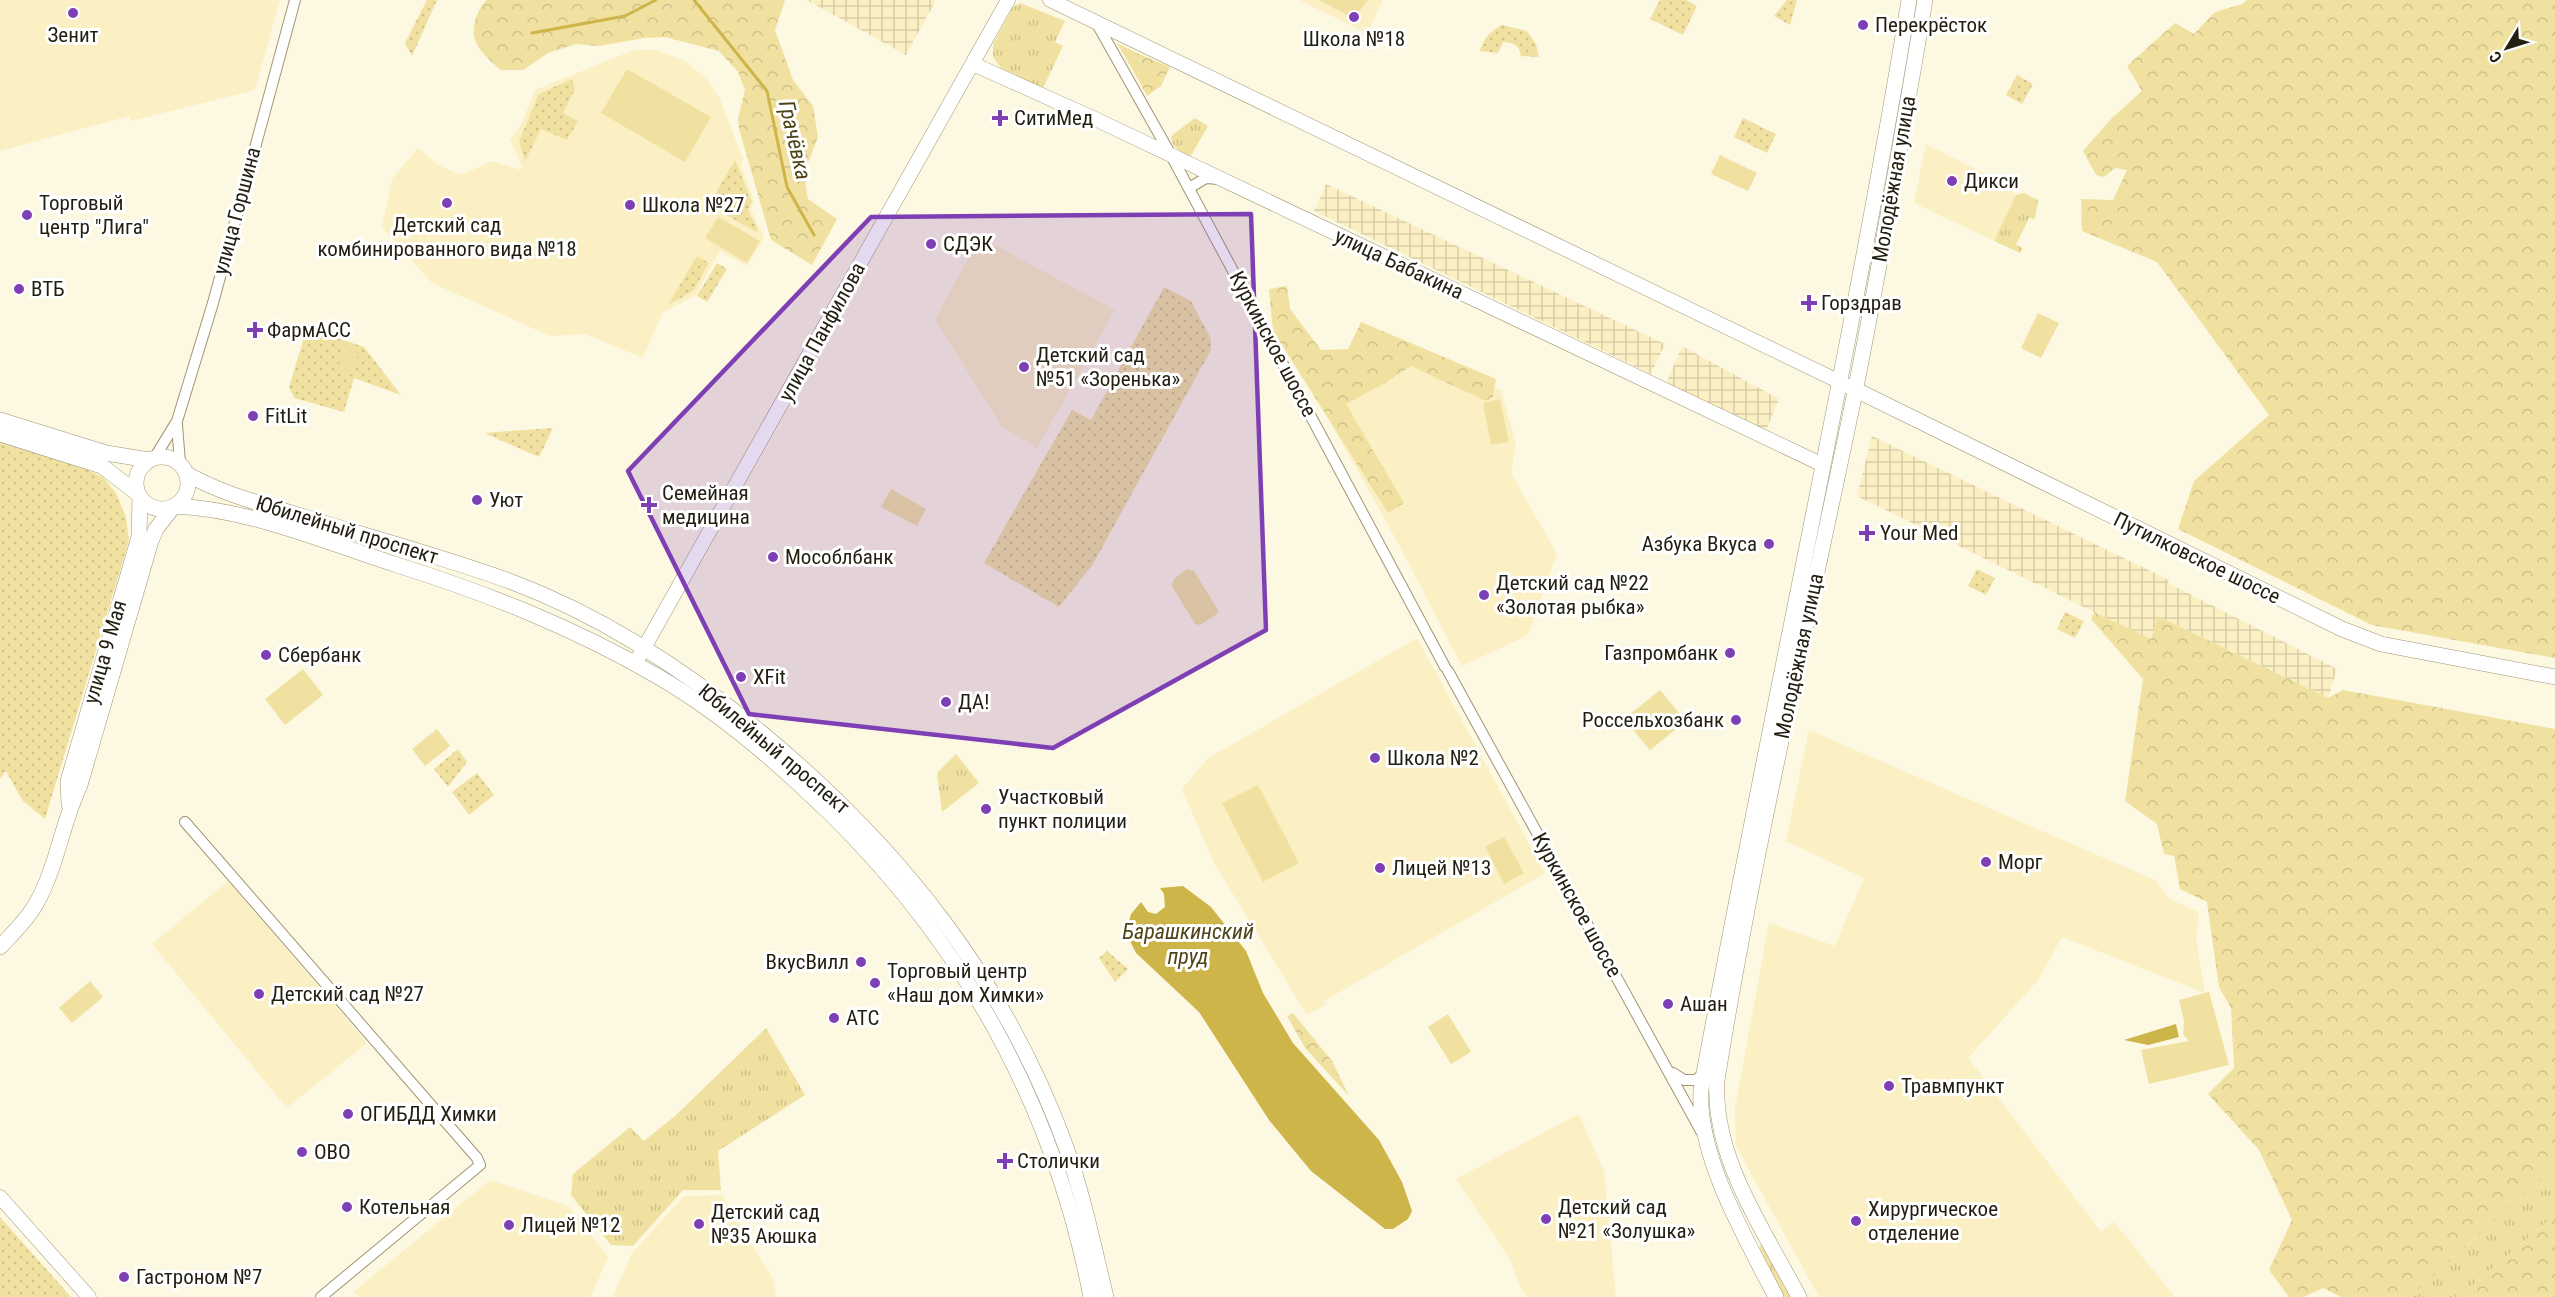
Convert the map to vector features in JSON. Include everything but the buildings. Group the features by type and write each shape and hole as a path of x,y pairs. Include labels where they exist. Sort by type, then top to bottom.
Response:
{"main road":[{"name":"Молодёжная улица","path":"1776,1297 1725,1192 1706,1140 1700,1104 1743,857 1840,382 1909,0"},
{"name":"Молодёжная улица","path":"1799,1297 1730,1163 1715,1106 1723,1044 1763,828 1855,390 1896,174 1925,0"},
{"name":"Путилковское шоссе","path":"1840,382 2342,629 2381,644 2555,676"},
{"name":"Юбилейный проспект","path":"0,420 106,453 152,458 167,457 183,469 226,493 513,582 579,611 645,647 735,711 870,831 947,924 997,1003 1053,1114 1080,1192 1106,1297"},
{"name":"Юбилейный проспект","path":"0,434 102,466 154,508 174,506 222,511 463,586 545,618 635,664 694,699 775,761 871,854 935,933 990,1018 1039,1119 1066,1196 1091,1297"},
{"path":"139,496 137,475 152,458"},
{"path":"174,506 188,490 183,469"},
{"name":"улица 9 Мая","path":"69,807 68,781 139,537 139,496"},
{"name":"улица 9 Мая","path":"0,947 36,905 52,866 69,807 80,785 151,542 156,529 174,506"}],"street":[{"name":"улица Горшина","path":"152,458 177,421 213,303 295,0"},
{"name":"улица Панфилова","path":"635,664 1008,0"},
{"path":"1050,0 1840,382"},
{"name":"Куркинское шоссе","path":"1096,22 1190,188 1447,669 1706,1140"},
{"name":"улица Бабакина","path":"973,64 1823,465"},
{"path":"1190,188 1206,178 1220,179"},
{"name":"улица Горшина","path":"177,421 183,469"},
{"path":"185,822 470,1149 480,1165 321,1297"},
{"path":"1670,1071 1684,1080 1696,1080 1704,1072"},
{"path":"0,1197 89,1297"}],"highlighted area":[{"path":"1251,214 1266,630 1053,748 749,714 628,471 871,217"}],"shaded area":[{"path":"0,0 280,0 255,90 131,121 129,116 0,151"},
{"path":"807,0 936,0 906,55"},
{"name":"Школа №18","path":"1299,0 1383,0 1367,33"},
{"name":"Школа №27","path":"634,50 656,50 685,61 707,79 720,99 743,159 741,166 754,200 751,210 764,237 747,266 720,251 695,296 663,312 643,358 585,334 550,336 432,283 382,227 392,179 418,148 438,165 461,175 492,161 521,170 522,167 510,140 522,123 535,90"},
{"path":"1926,144 2003,183 2016,195 1994,241 1914,203"},
{"path":"1326,184 1665,344 1651,374 1314,211"},
{"name":"Детский сад №51 «Зоренька»","path":"980,237 1115,310 1037,448 1001,426 935,319"},
{"path":"1682,346 1779,399 1766,431 1666,384"},
{"path":"1410,359 1501,390 1516,444 1511,473 1557,554 1528,635 1462,666 1393,534 1320,404"},
{"path":"1872,436 2169,580 2168,583 2337,669 2328,698 2158,616 2151,640 1857,496"},
{"name":"Лицей №13","path":"1417,638 1545,873 1324,1001 1325,1005 1307,1015 1214,863 1182,789 1207,759"},
{"path":"1809,730 2155,880 2169,899 2199,912 2196,937 2205,993 2062,937 2038,980 1968,1058 2101,1232 2114,1222 2175,1297 1819,1297 1736,1146 1735,1108 1769,923 1835,946 1864,878 1786,841"},
{"name":"Детский сад №27","path":"228,881 367,1043 287,1108 152,944"},
{"name":"Детский сад №21 «Золушка»","path":"1579,1114 1604,1172 1616,1297 1527,1297 1522,1291 1510,1259 1456,1179"},
{"name":"Лицей №12","path":"490,1180 568,1206 608,1257 591,1297 359,1297 353,1292"},
{"name":"Детский сад №35 Аюшка","path":"722,1195 773,1279 776,1297 613,1297 632,1253 684,1196"}],"green space":[{"path":"427,0 437,0 412,56 405,43"},
{"path":"487,0 785,0 775,30 793,80 813,106 818,137 804,173 808,199 837,219 812,265 771,240 739,129 738,118 745,90 738,72 719,51 665,37 644,38 599,46 576,44 548,53 523,70 501,70 483,53 474,35 474,24 478,13"},
{"path":"1319,0 1368,0 1356,15 1347,15"},
{"path":"1660,0 1686,0 1697,6 1683,35 1650,19"},
{"path":"1787,0 1797,0 1790,25 1774,16"},
{"path":"2247,0 2555,0 2555,658 2372,625 2178,529 2194,481 2269,415 2157,262 2082,231 2081,199 2113,200 2127,170 2115,168 2104,177 2096,175 2083,151 2112,118 2142,91 2127,66 2175,23 2194,34 2215,12 2242,4"},
{"path":"1020,3 1065,21 1055,42 1063,46 1043,88 1001,68 993,57 993,44 1013,7"},
{"path":"1502,25 1527,31 1536,44 1539,57 1521,56 1516,45 1503,42 1498,53 1480,51 1488,35"},
{"path":"1117,43 1141,55 1139,81"},
{"path":"1141,55 1170,67 1161,86 1147,96 1139,81"},
{"path":"627,69 711,117 685,162 601,113"},
{"path":"2017,75 2033,84 2022,104 2006,95"},
{"path":"572,79 575,89 563,113 578,121 567,140 541,129 525,161 519,141 539,94"},
{"path":"1195,118 1208,126 1190,157 1175,146 1171,136"},
{"path":"1743,118 1776,134 1767,153 1734,137"},
{"path":"1720,155 1757,173 1748,191 1711,174"},
{"path":"735,160 752,202 748,210 758,230 756,232 709,205"},
{"path":"2024,193 2038,200 2035,219 2029,218 2016,245 2023,248 2020,253 1994,241 2016,195"},
{"path":"718,217 760,241 747,263 705,238"},
{"path":"697,256 709,263 693,291 668,305"},
{"path":"717,263 727,269 707,302 697,296"},
{"path":"1287,286 1290,309 1321,350 1348,349 1361,322 1496,379 1493,397 1486,401 1411,366 1346,404 1404,503 1388,513 1273,331 1269,289"},
{"path":"1164,287 1191,301 1211,339 1211,350 1093,564 1059,607 984,563 1072,410 1091,420"},
{"path":"2038,313 2059,323 2041,358 2021,348"},
{"path":"307,328 364,347 401,395 354,378 344,412 294,398 289,387"},
{"path":"345,343 360,348 352,375 337,370"},
{"path":"1500,399 1509,442 1491,445 1483,403"},
{"path":"553,428 539,457 484,433"},
{"path":"0,443 83,468 103,477 116,493 126,517 129,541 45,819 22,800 6,771 0,779"},
{"path":"891,489 926,509 917,526 881,507"},
{"path":"1187,569 1194,571 1218,610 1217,614 1200,625 1195,624 1172,586 1174,579"},
{"path":"1977,569 1995,578 1986,595 1968,586"},
{"path":"2065,612 2084,621 2075,638 2057,629"},
{"path":"2094,612 2151,639 2158,616 2328,698 2343,690 2555,729 2555,1166 2410,1297 2341,1297 2323,1288 2304,1297 2289,1297 2269,1270 2292,1220 2259,1150 2208,1094 2234,1068 2231,1008 2219,987 2207,902 2180,889 2174,856 2164,854 2157,824 2125,801 2143,679 2091,619"},
{"path":"303,669 323,695 285,725 265,699"},
{"path":"1660,690 1686,721 1650,750 1624,719"},
{"path":"437,729 450,746 425,766 412,749"},
{"path":"458,749 467,762 448,787 434,769"},
{"path":"956,754 979,783 942,812 937,773"},
{"path":"477,773 494,795 469,815 452,792"},
{"path":"1258,785 1299,863 1263,882 1222,803"},
{"path":"1504,837 1524,873 1504,884 1485,847"},
{"path":"1107,951 1128,969 1115,982 1099,958"},
{"path":"90,981 103,997 72,1023 59,1008"},
{"path":"2209,992 2229,1065 2149,1084 2141,1050 2189,1041 2183,1034 2184,1021 2179,1000"},
{"path":"1293,1013 1332,1061 1349,1096 1305,1048 1287,1016"},
{"path":"1448,1014 1471,1052 1451,1064 1428,1027"},
{"path":"766,1028 805,1095 718,1151 721,1190 683,1190 633,1246 611,1245 571,1195 573,1174 630,1127 644,1141 675,1116"},
{"path":"2555,1166 2555,1215 2459,1297 2410,1297"},
{"path":"2555,1215 2555,1297 2459,1297"},
{"path":"0,1217 71,1297 0,1297"},
{"path":"1761,1244 1790,1297 1784,1297 1760,1249"}],"water":[{"name":"Барашкинский пруд","path":"1183,886 1211,907 1246,951 1263,993 1293,1043 1379,1140 1402,1182 1412,1211 1408,1219 1393,1229 1385,1229 1311,1171 1269,1120 1199,1012 1136,953 1126,933 1131,914 1141,902 1148,912 1156,914 1165,907 1164,894 1160,888"},
{"path":"2176,1024 2179,1037 2148,1045 2124,1040"}],"waterway":[{"path":"532,33 625,16 656,0"},
{"name":"Грачёвка","path":"694,0 767,91 787,187 814,235"}],"place":[{"name":"Зенит","path":"73,13"},
{"name":"Школа №18","path":"1354,17"},
{"name":"Перекрёсток","path":"1863,25"},
{"name":"СитиМед","path":"1000,118"},
{"name":"Дикси","path":"1952,181"},
{"name":"Детский сад комбинированного вида №18","path":"447,203"},
{"name":"Школа №27","path":"630,205"},
{"name":"Торговый центр \"Лига\"","path":"27,215"},
{"name":"СДЭК","path":"931,244"},
{"name":"ВТБ","path":"19,289"},
{"name":"Горздрав","path":"1809,303"},
{"name":"ФармАСС","path":"255,330"},
{"name":"Детский сад №51 «Зоренька»","path":"1024,367"},
{"name":"FitLit","path":"253,416"},
{"name":"Уют","path":"477,500"},
{"name":"Семейная медицина","path":"649,505"},
{"name":"Your Med","path":"1867,533"},
{"name":"Азбука Вкуса","path":"1769,544"},
{"name":"Мособлбанк","path":"773,557"},
{"name":"Детский сад №22 «Золотая рыбка»","path":"1484,595"},
{"name":"Газпромбанк","path":"1730,653"},
{"name":"Сбербанк","path":"266,655"},
{"name":"XFit","path":"741,677"},
{"name":"ДА!","path":"946,702"},
{"name":"Россельхозбанк","path":"1736,720"},
{"name":"Школа №2","path":"1375,758"},
{"name":"Участковый пункт полиции","path":"986,809"},
{"name":"Морг","path":"1986,862"},
{"name":"Лицей №13","path":"1380,868"},
{"name":"ВкусВилл","path":"861,962"},
{"name":"Торговый центр «Наш дом Химки»","path":"875,983"},
{"name":"Детский сад №27","path":"259,994"},
{"name":"Ашан","path":"1668,1004"},
{"name":"АТС","path":"834,1018"},
{"name":"Травмпункт","path":"1889,1086"},
{"name":"ОГИБДД Химки","path":"348,1114"},
{"name":"ОВО","path":"302,1152"},
{"name":"Столички","path":"1005,1161"},
{"name":"Котельная","path":"347,1207"},
{"name":"Детский сад №21 «Золушка»","path":"1546,1219"},
{"name":"Хирургическое отделение","path":"1856,1221"},
{"name":"Детский сад №35 Аюшка","path":"699,1224"},
{"name":"Лицей №12","path":"509,1225"},
{"name":"Гастроном №7","path":"124,1277"}]}
